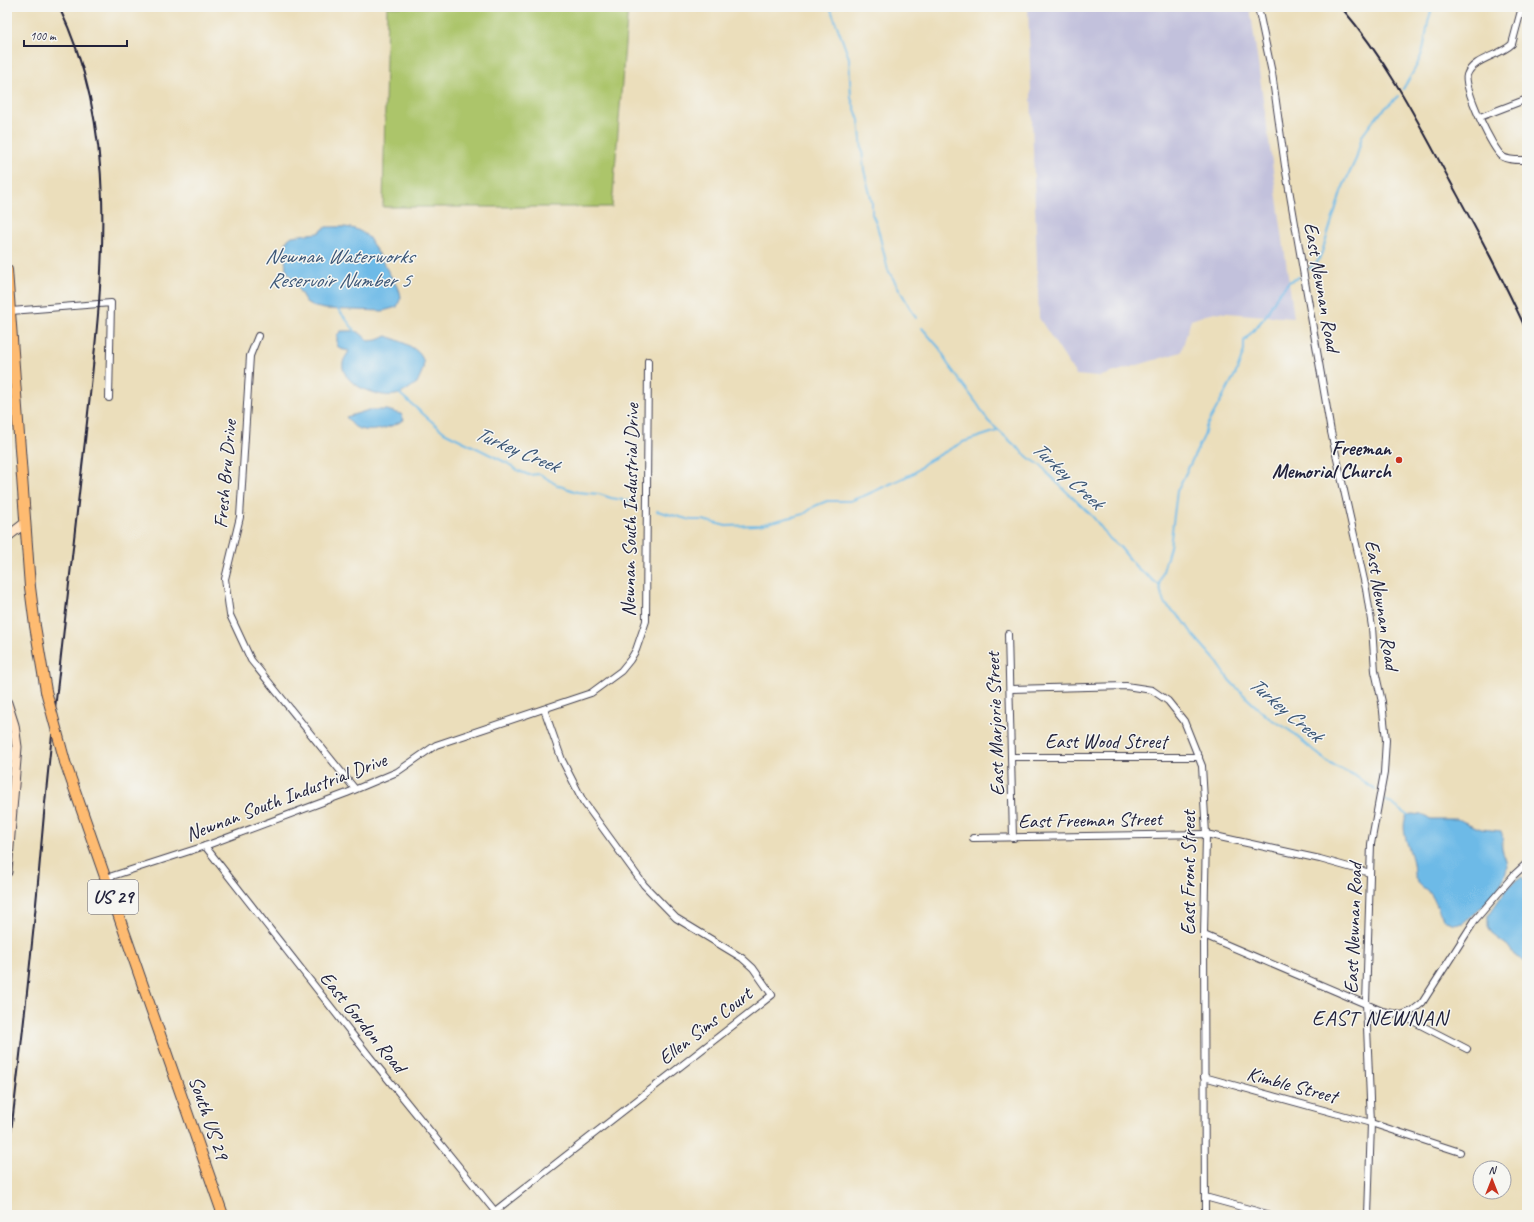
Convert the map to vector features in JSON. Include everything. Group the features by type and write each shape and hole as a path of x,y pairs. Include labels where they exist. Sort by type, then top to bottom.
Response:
{"main road":[{"name":"US 29","path":"7,270 35,626 46,691 65,762 106,878"},
{"name":"South US 29","path":"106,878 223,1215"}],"street":[{"name":"East Newnan Road","path":"1258,7 1272,73 1285,166 1332,432 1372,620 1375,671 1382,702 1386,740 1384,773 1371,844 1366,1003 1371,1123 1368,1215"},
{"path":"1522,7 1512,44 1476,64 1468,74 1467,86 1480,117 1498,152 1508,159 1527,160"},
{"path":"1480,117 1527,99"},
{"path":"11,311 111,303 108,398"},
{"name":"Fresh Bru Drive","path":"258,336 250,356 240,516 225,579 230,615 251,660 355,789"},
{"name":"Newnan South Industrial Drive","path":"106,878 205,846 398,772 436,745 591,692 622,671 636,650 646,621 648,361"},
{"path":"7,537 26,523"},
{"name":"East Marjorie Street","path":"1008,634 1013,757 1013,838"},
{"name":"East Front Street","path":"1011,689 1126,686 1152,690 1168,701 1184,721 1199,757 1204,778 1206,834 1204,935 1205,1215"},
{"path":"7,703 14,725 17,747 7,872"},
{"name":"Ellen Sims Court","path":"496,1213 772,995 753,968 742,958 676,918 644,885 583,800 562,760 544,709"},
{"name":"East Wood Street","path":"1013,757 1199,757"},
{"name":"East Freeman Street","path":"973,838 1206,834 1320,859 1370,874"},
{"name":"East Gordon Road","path":"205,846 366,1052 496,1213"},
{"path":"1401,1015 1412,1011 1422,1003 1475,920 1514,875 1527,863"},
{"path":"1204,935 1382,1011 1401,1015 1467,1049"},
{"name":"Kimble Street","path":"1204,1077 1371,1123 1460,1152"},
{"path":"1205,1197 1271,1215"}],"shaded area":[{"path":"1028,7 1250,7 1294,318 1214,312 1191,320 1181,352 1098,377 1076,375 1039,318"}],"green space":[{"path":"387,7 628,7 612,207 383,207"}],"water":[{"name":"Newnan Waterworks Reservoir Number 5","path":"326,227 344,227 354,229 369,238 400,292 401,297 397,307 383,311 325,309 315,307 306,302 286,269 284,248 288,239 292,236 318,233"},
{"path":"341,331 350,331 362,334 368,341 378,340 387,336 417,351 423,362 423,370 417,383 407,390 395,395 381,395 372,393 357,385 345,374 343,368 344,361 349,351 340,349 337,345 337,335"},
{"path":"369,410 387,410 401,414 404,420 381,429 368,430 355,427 346,417"},
{"path":"1407,815 1422,815 1431,819 1457,819 1481,829 1501,831 1502,849 1507,864 1505,875 1496,891 1490,898 1463,923 1455,924 1445,920 1432,896 1415,878 1404,826"},
{"path":"1522,877 1527,883 1527,962 1514,955 1508,946 1493,935 1488,926 1488,916 1508,888"}],"waterway":[{"path":"830,7 849,58 851,98 859,120 864,170 872,202 872,214 877,225 888,270 916,318"},
{"path":"1403,89 1420,58 1433,7"},
{"path":"1309,269 1318,261 1322,252 1342,189 1356,159 1362,136 1376,117 1398,96"},
{"path":"1159,585 1170,547 1177,491 1204,436 1206,427 1236,373 1244,351 1244,341 1265,317 1278,294 1289,282 1299,277"},
{"name":"Turkey Creek","path":"338,309 355,331"},
{"name":"Turkey Creek","path":"922,328 941,350 947,363 988,421 1029,458 1042,466 1048,474 1093,517 1110,539 1119,546 1137,568 1159,585 1164,603 1183,620 1194,636 1217,662 1230,681 1269,718 1288,729 1330,764 1354,775 1375,790"},
{"name":"Turkey Creek","path":"400,394 444,432 507,463 519,471 529,475 540,474 557,485 577,492 599,494 611,498 636,502"},
{"name":"Turkey Creek","path":"657,511 691,520 703,520 726,526 759,525 804,514 815,506 827,501 850,501 866,495 914,473 925,463 963,442 997,431"},
{"name":"Turkey Creek","path":"1384,799 1408,815"}],"railway":[{"path":"7,1165 35,916 47,781 97,331 101,276 102,221 100,166 93,112 80,59 59,7"},
{"path":"1341,7 1373,48 1413,113 1490,256 1527,332"}],"place":[{"name":"Freeman Memorial Church","path":"1399,460"}],"district":[{"name":"EAST NEWNAN","path":"1380,1018"}]}
